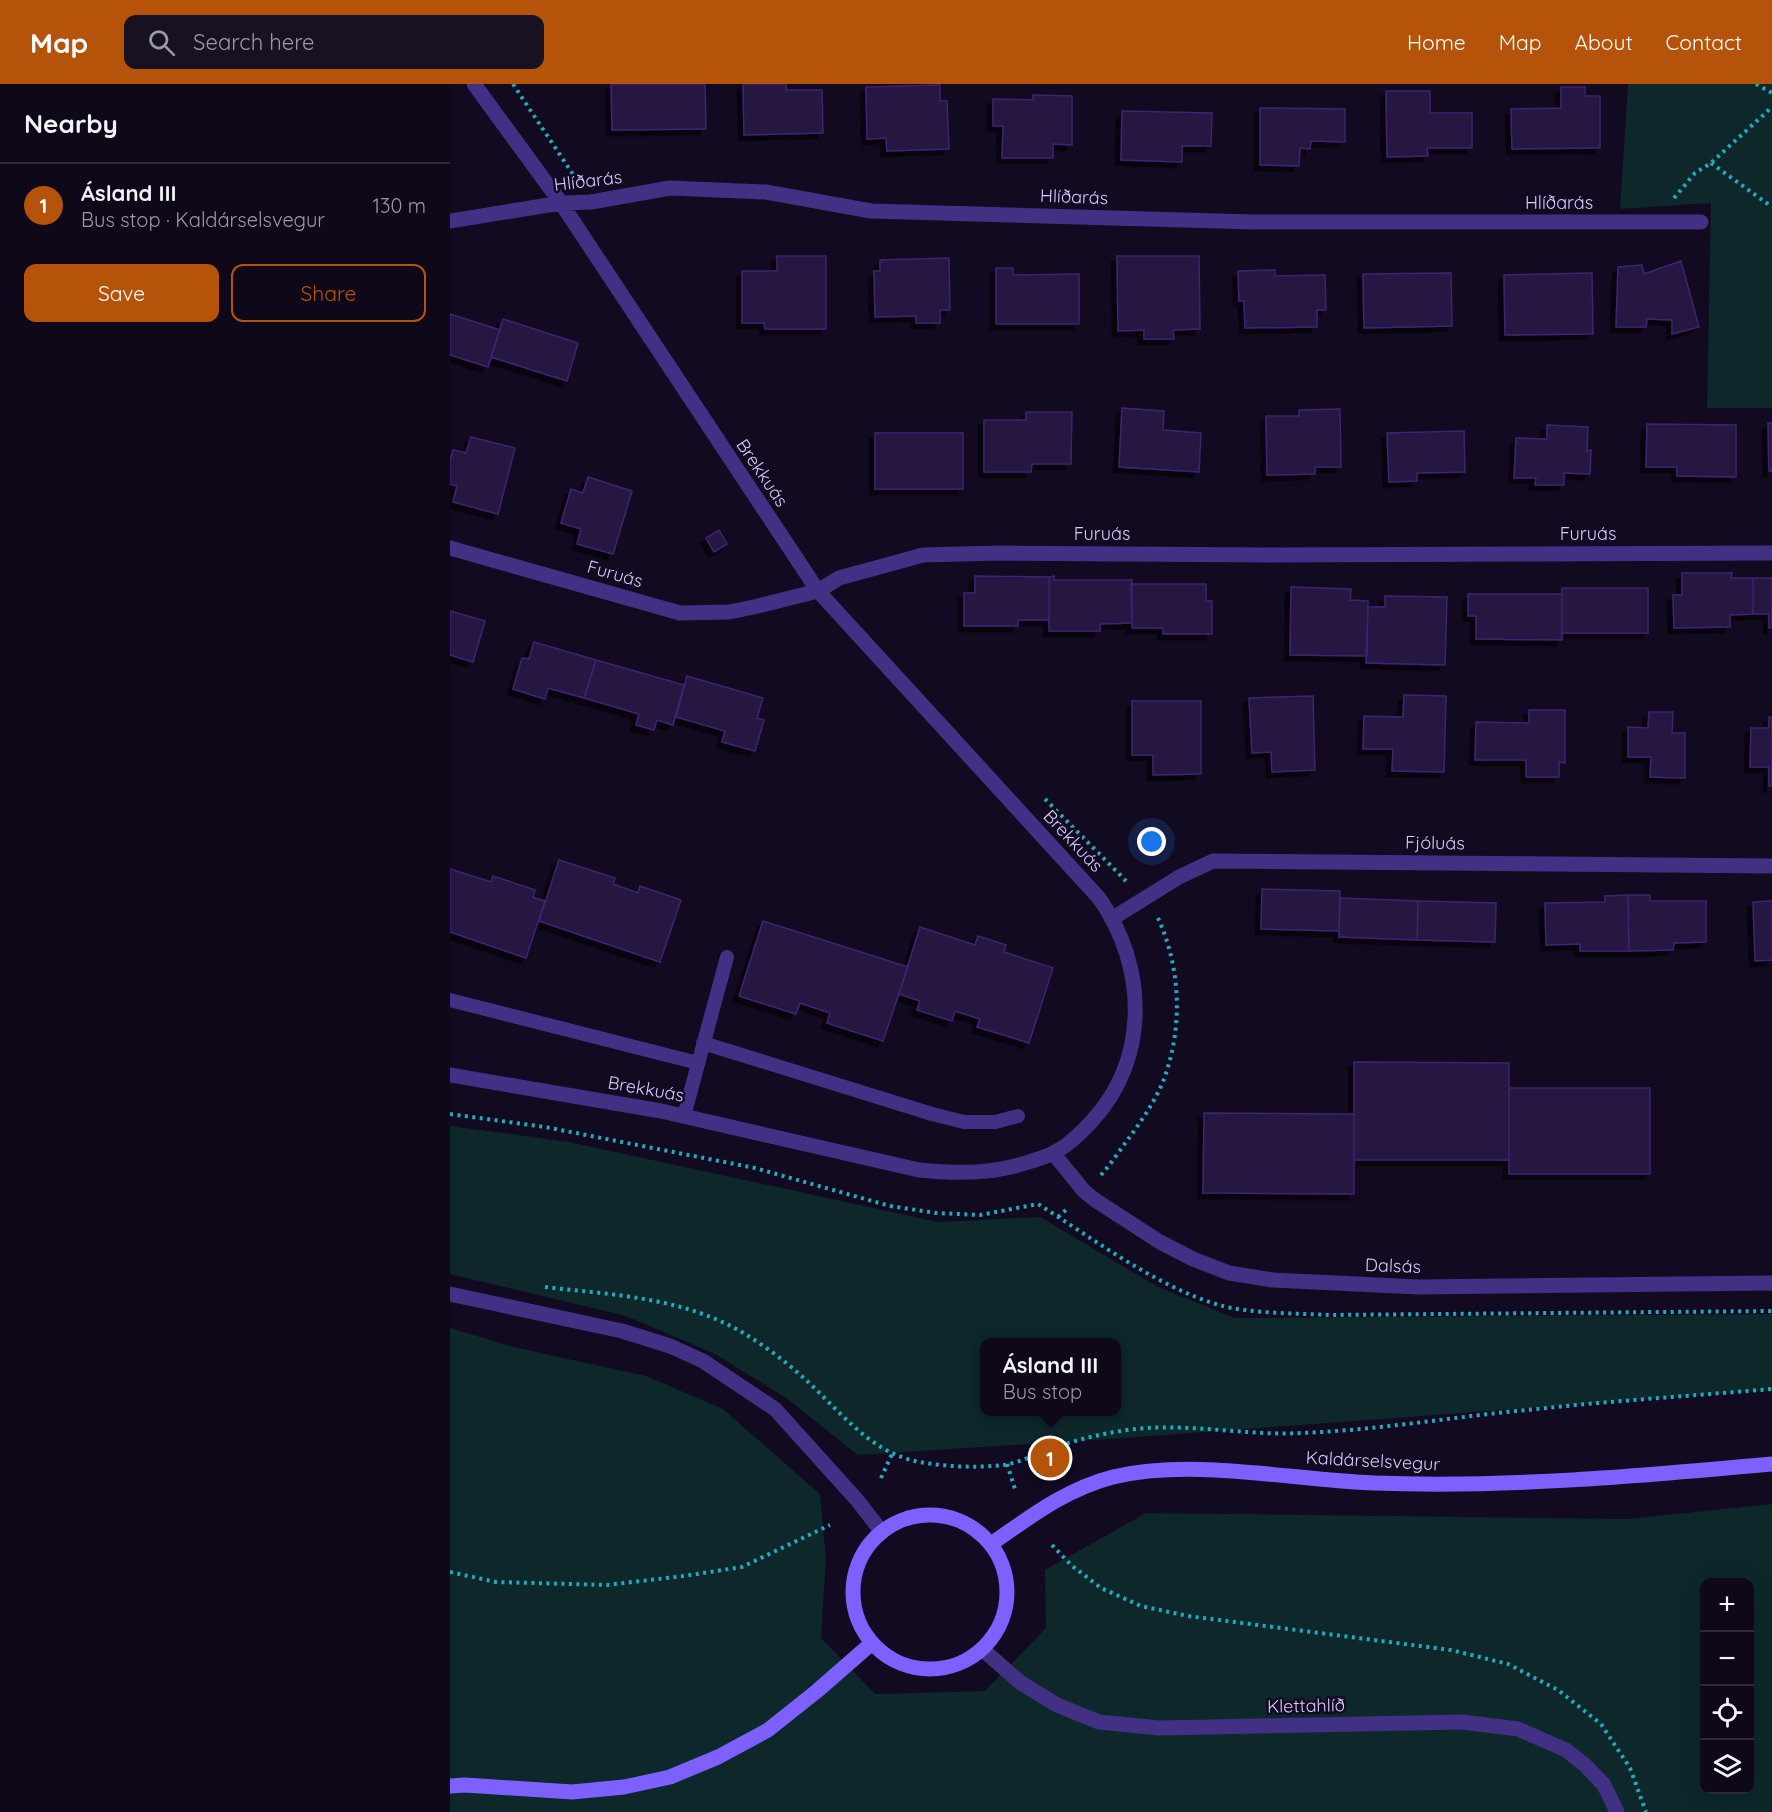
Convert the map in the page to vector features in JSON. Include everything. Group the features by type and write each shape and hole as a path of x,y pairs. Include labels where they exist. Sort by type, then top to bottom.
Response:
{"main road":[{"name":"Kaldárselsvegur","path":"991,1544 1043,1507 1074,1490 1113,1478 1152,1471 1243,1472 1373,1483 1487,1485 1617,1478 1772,1464"},
{"path":"939,1515 958,1520 976,1530 991,1544 1000,1560 1006,1579 1007,1598 1003,1617 994,1634 982,1649 966,1661 946,1667 926,1669 906,1665 888,1656 872,1643 857,1616 853,1585 858,1565 867,1547 882,1532 899,1521 918,1516 939,1515"},
{"path":"450,1786 572,1792 624,1787 670,1777 718,1757 768,1730 818,1691 872,1643"}],"street":[{"name":"Brekkuás","path":"450,1075 684,1116 919,1170 982,1173 1014,1167 1053,1153 1078,1136 1104,1108 1121,1081 1131,1053 1135,1006 1131,967 1113,918 1099,898 818,591 561,203 474,84"},
{"name":"Hlíðarás","path":"450,221 561,203 591,202 670,188 766,192 871,211 1254,222 1701,222"},
{"name":"Furuás","path":"450,548 680,613 729,612 818,591 839,578 923,555 999,553 1268,555 1772,553"},
{"name":"Fjóluás","path":"1113,918 1179,877 1213,861 1772,866"},
{"name":"Dalsás","path":"1053,1153 1084,1191 1095,1200 1160,1242 1193,1259 1229,1273 1273,1280 1418,1287 1772,1284"},
{"path":"450,1294 622,1331 670,1346 703,1361 775,1409 857,1500 882,1532"},
{"name":"Klettahlíð","path":"982,1649 1030,1688 1058,1705 1099,1722 1159,1728 1462,1722 1518,1730 1566,1750 1586,1766 1604,1785 1617,1812"}],"lane":[{"path":"684,1116 727,957"},
{"path":"450,1000 698,1063"},
{"path":"703,1043 964,1122 995,1122 1018,1116"}],"path":[{"path":"1756,84 1772,93"},
{"path":"1653,222 1695,173 1711,163 1772,107"},
{"path":"1711,163 1772,207"},
{"path":"450,1114 545,1127 755,1168 890,1206 936,1214 980,1215 1038,1204 1163,1281 1193,1296 1221,1306 1329,1315 1772,1311"},
{"path":"535,1286 650,1299 688,1308 717,1319 744,1333 798,1372 841,1415 892,1454 918,1462 963,1466 1006,1464 1063,1444 1133,1429 1174,1426 1300,1433 1772,1389"},
{"path":"881,1478 892,1454"},
{"path":"1006,1464 1015,1489"},
{"path":"450,1572 496,1582 607,1584 684,1576 742,1567 830,1525"},
{"path":"1052,1545 1071,1565 1101,1588 1141,1606 1188,1616 1451,1650 1508,1664 1558,1690 1601,1724 1630,1768 1646,1812"}],"green space":[{"path":"1628,84 1772,84 1772,408 1707,408 1711,203 1620,209"},
{"path":"450,1126 569,1142 938,1222 1040,1217 1158,1287 1235,1318 1772,1314 1772,1390 1138,1437 858,1455 789,1400 715,1354 626,1316 450,1274"},
{"path":"450,1328 513,1347 646,1376 723,1409 820,1494 826,1560 821,1638 875,1694 985,1691 1046,1628 1045,1570 1146,1513 1628,1519 1772,1504 1772,1812 450,1812"}],"building":[{"path":"611,84 705,84 706,129 612,130"},
{"path":"743,84 786,84 786,90 822,90 823,133 744,135"},
{"path":"940,85 940,101 947,101 949,149 887,151 886,138 867,139 866,87"},
{"path":"1561,87 1585,87 1585,96 1600,96 1600,148 1512,149 1511,109 1561,108"},
{"path":"1386,91 1430,91 1430,113 1472,113 1472,148 1427,148 1428,156 1387,157"},
{"path":"1033,95 1072,96 1072,145 1053,144 1053,158 1002,158 1003,126 993,126 993,99 1033,100"},
{"path":"1260,108 1345,109 1345,142 1311,141 1310,149 1300,148 1299,166 1260,165"},
{"path":"1122,111 1212,113 1211,146 1182,146 1182,162 1121,160"},
{"path":"777,256 826,256 826,329 765,329 764,323 742,323 742,271 777,271"},
{"path":"1117,256 1199,256 1200,329 1173,330 1174,339 1144,339 1144,330 1118,331"},
{"path":"949,258 950,310 940,310 940,323 916,323 916,316 875,317 874,271 880,271 880,260"},
{"path":"1681,261 1699,327 1672,334 1672,320 1647,319 1646,327 1616,327 1618,267 1642,265 1644,274"},
{"path":"996,268 1013,268 1013,275 1079,274 1079,324 996,324"},
{"path":"1275,270 1275,276 1325,275 1326,310 1317,310 1317,327 1245,328 1244,301 1239,301 1238,271"},
{"path":"1451,273 1452,326 1364,328 1363,274"},
{"path":"1592,273 1593,334 1505,335 1504,275"},
{"path":"450,314 500,330 488,367 450,355"},
{"path":"503,319 578,343 567,381 491,357"},
{"path":"1122,408 1164,411 1163,430 1201,433 1199,472 1119,467"},
{"path":"1340,409 1341,467 1315,467 1315,474 1267,475 1266,416 1299,416 1299,410"},
{"path":"1026,412 1072,412 1071,464 1032,464 1031,472 984,472 984,420 1026,420"},
{"path":"1768,423 1772,423 1772,471 1769,471"},
{"path":"1647,424 1736,425 1736,477 1677,476 1677,467 1646,467"},
{"path":"1547,425 1588,427 1587,451 1591,450 1590,474 1564,473 1564,485 1535,485 1536,478 1514,478 1516,438 1547,439"},
{"path":"1464,431 1465,472 1417,473 1417,481 1389,482 1387,433"},
{"path":"875,433 963,433 963,489 875,489"},
{"path":"471,437 515,448 498,514 453,502 457,486 450,484 450,460 453,450 466,453"},
{"path":"588,477 632,491 613,554 577,544 581,529 561,523 571,489 583,493"},
{"path":"719,530 727,544 714,552 706,538"},
{"path":"1682,573 1732,573 1731,578 1753,578 1753,614 1730,615 1730,627 1674,628 1673,595 1682,595"},
{"path":"975,576 1049,577 1049,620 1018,620 1018,626 964,626 964,593 975,593"},
{"path":"1054,576 1054,580 1132,580 1132,623 1100,624 1100,631 1049,631 1049,577"},
{"path":"1753,578 1772,578 1772,628 1769,628 1769,614 1753,614"},
{"path":"1131,584 1206,584 1206,601 1212,601 1212,634 1163,634 1163,628 1132,628"},
{"path":"1291,587 1351,589 1350,600 1368,601 1367,656 1290,655"},
{"path":"1562,588 1648,588 1648,633 1562,633"},
{"path":"1468,594 1562,594 1562,640 1476,639 1476,616 1468,616"},
{"path":"1385,596 1447,597 1445,665 1366,663 1368,607 1385,607"},
{"path":"450,611 485,621 473,662 450,655"},
{"path":"534,642 596,660 584,698 548,688 545,699 513,689 522,658 529,659"},
{"path":"596,660 684,685 673,725 657,720 654,730 636,725 639,714 584,698"},
{"path":"687,676 763,698 757,718 764,720 755,751 722,742 725,731 676,717"},
{"path":"1404,695 1446,696 1444,772 1392,771 1393,749 1363,749 1364,716 1403,717"},
{"path":"1313,696 1315,770 1272,772 1271,752 1252,753 1249,698"},
{"path":"1132,701 1201,701 1201,774 1153,775 1153,755 1132,755"},
{"path":"1529,710 1565,710 1565,763 1559,762 1559,777 1526,777 1526,760 1475,760 1476,722 1529,723"},
{"path":"1649,712 1673,712 1672,733 1685,733 1685,778 1650,777 1651,757 1628,757 1628,727 1648,728"},
{"path":"1769,717 1772,717 1772,786 1769,786 1769,767 1750,767 1751,728 1769,728"},
{"path":"559,860 615,878 613,884 638,893 640,886 681,900 660,962 539,921"},
{"path":"450,869 491,882 493,876 535,890 533,897 545,901 526,958 450,932"},
{"path":"1262,889 1340,891 1339,931 1261,929"},
{"path":"1628,895 1650,895 1650,901 1706,901 1706,942 1674,943 1673,950 1629,951"},
{"path":"1628,895 1629,951 1580,951 1580,944 1546,945 1545,903 1605,902 1605,896"},
{"path":"1340,898 1418,901 1417,940 1339,937"},
{"path":"1418,901 1496,903 1495,942 1417,940"},
{"path":"1772,901 1772,960 1755,961 1753,902"},
{"path":"763,921 908,967 883,1041 827,1023 830,1013 800,1003 796,1014 739,996"},
{"path":"920,927 975,945 978,936 1006,945 1004,952 1053,968 1029,1043 977,1027 980,1019 955,1011 952,1021 917,1010 920,1001 899,994"},
{"path":"1354,1062 1509,1063 1509,1160 1354,1160"},
{"path":"1509,1088 1650,1088 1650,1174 1509,1174"},
{"path":"1204,1113 1354,1114 1354,1194 1203,1193"}],"place":[{"name":"Ásland III","path":"1050,1458"}]}
